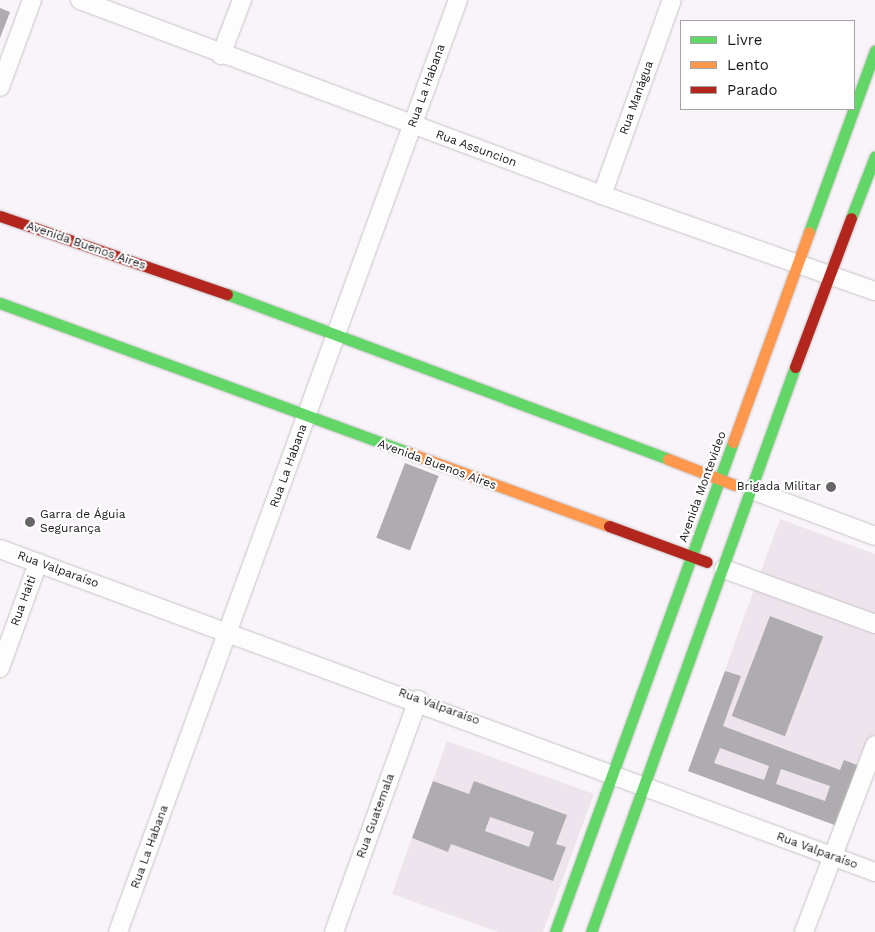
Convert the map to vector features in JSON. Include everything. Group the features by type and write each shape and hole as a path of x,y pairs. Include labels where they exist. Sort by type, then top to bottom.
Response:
{"street":[{"path":"0,87 32,0"},
{"name":"Rua Assuncion","path":"80,0 222,56 602,195 875,291"},
{"path":"222,56 242,0"},
{"name":"Rua La Habana","path":"118,932 230,634 336,332 458,0"},
{"name":"Rua Manágua","path":"602,195 672,0"},
{"name":"Avenida Montevideo","path":"855,107 875,51"},
{"name":"Avenida Montevideo","path":"555,932 854,110"},
{"path":"592,932 724,569 790,376 875,156"},
{"name":"Avenida Buenos Aires","path":"0,216 336,332 720,480 875,536"},
{"name":"Avenida Buenos Aires","path":"0,303 307,418 875,624"},
{"path":"761,365 790,376"},
{"name":"Rua Valparaíso","path":"0,549 230,634 418,700 875,872"},
{"name":"Rua Haiti","path":"0,668 38,563"},
{"name":"Rua Guatemala","path":"334,932 418,700"},
{"path":"804,932 831,856 875,745"}],"shaded area":[{"path":"780,519 875,554 875,733 840,827 688,771"},
{"path":"447,741 594,794 543,932 498,932 392,894"}],"building":[{"path":"0,8 10,12 0,38"},
{"path":"405,463 439,476 410,551 376,538"},
{"path":"770,616 823,636 785,736 732,716"},
{"path":"725,671 741,676 723,726 840,770 844,760 862,767 840,827 688,771","holes":["720,748 769,766 764,780 714,763","781,769 830,786 825,801 776,784"]},
{"path":"433,781 469,794 474,781 567,815 556,844 566,847 553,881 451,844 448,852 412,838","holes":["490,817 534,832 529,847 485,831"]}],"traffic: fast":[{"path":"855,106 875,51"},
{"path":"809,232 853,110"},
{"path":"851,218 875,156"},
{"path":"227,294 668,459"},
{"path":"0,303 409,453"},
{"path":"591,932 795,367"},
{"path":"555,932 733,442"}],"traffic: slow":[{"path":"733,442 809,232"},
{"path":"409,453 609,526"},
{"path":"668,459 735,485"}],"traffic: jam":[{"path":"0,216 227,294"},
{"path":"795,367 851,218"},
{"path":"609,526 707,562"}],"place":[{"name":"Brigada Militar","path":"831,487"},
{"name":"Garra de Águia Segurança","path":"30,522"}]}
